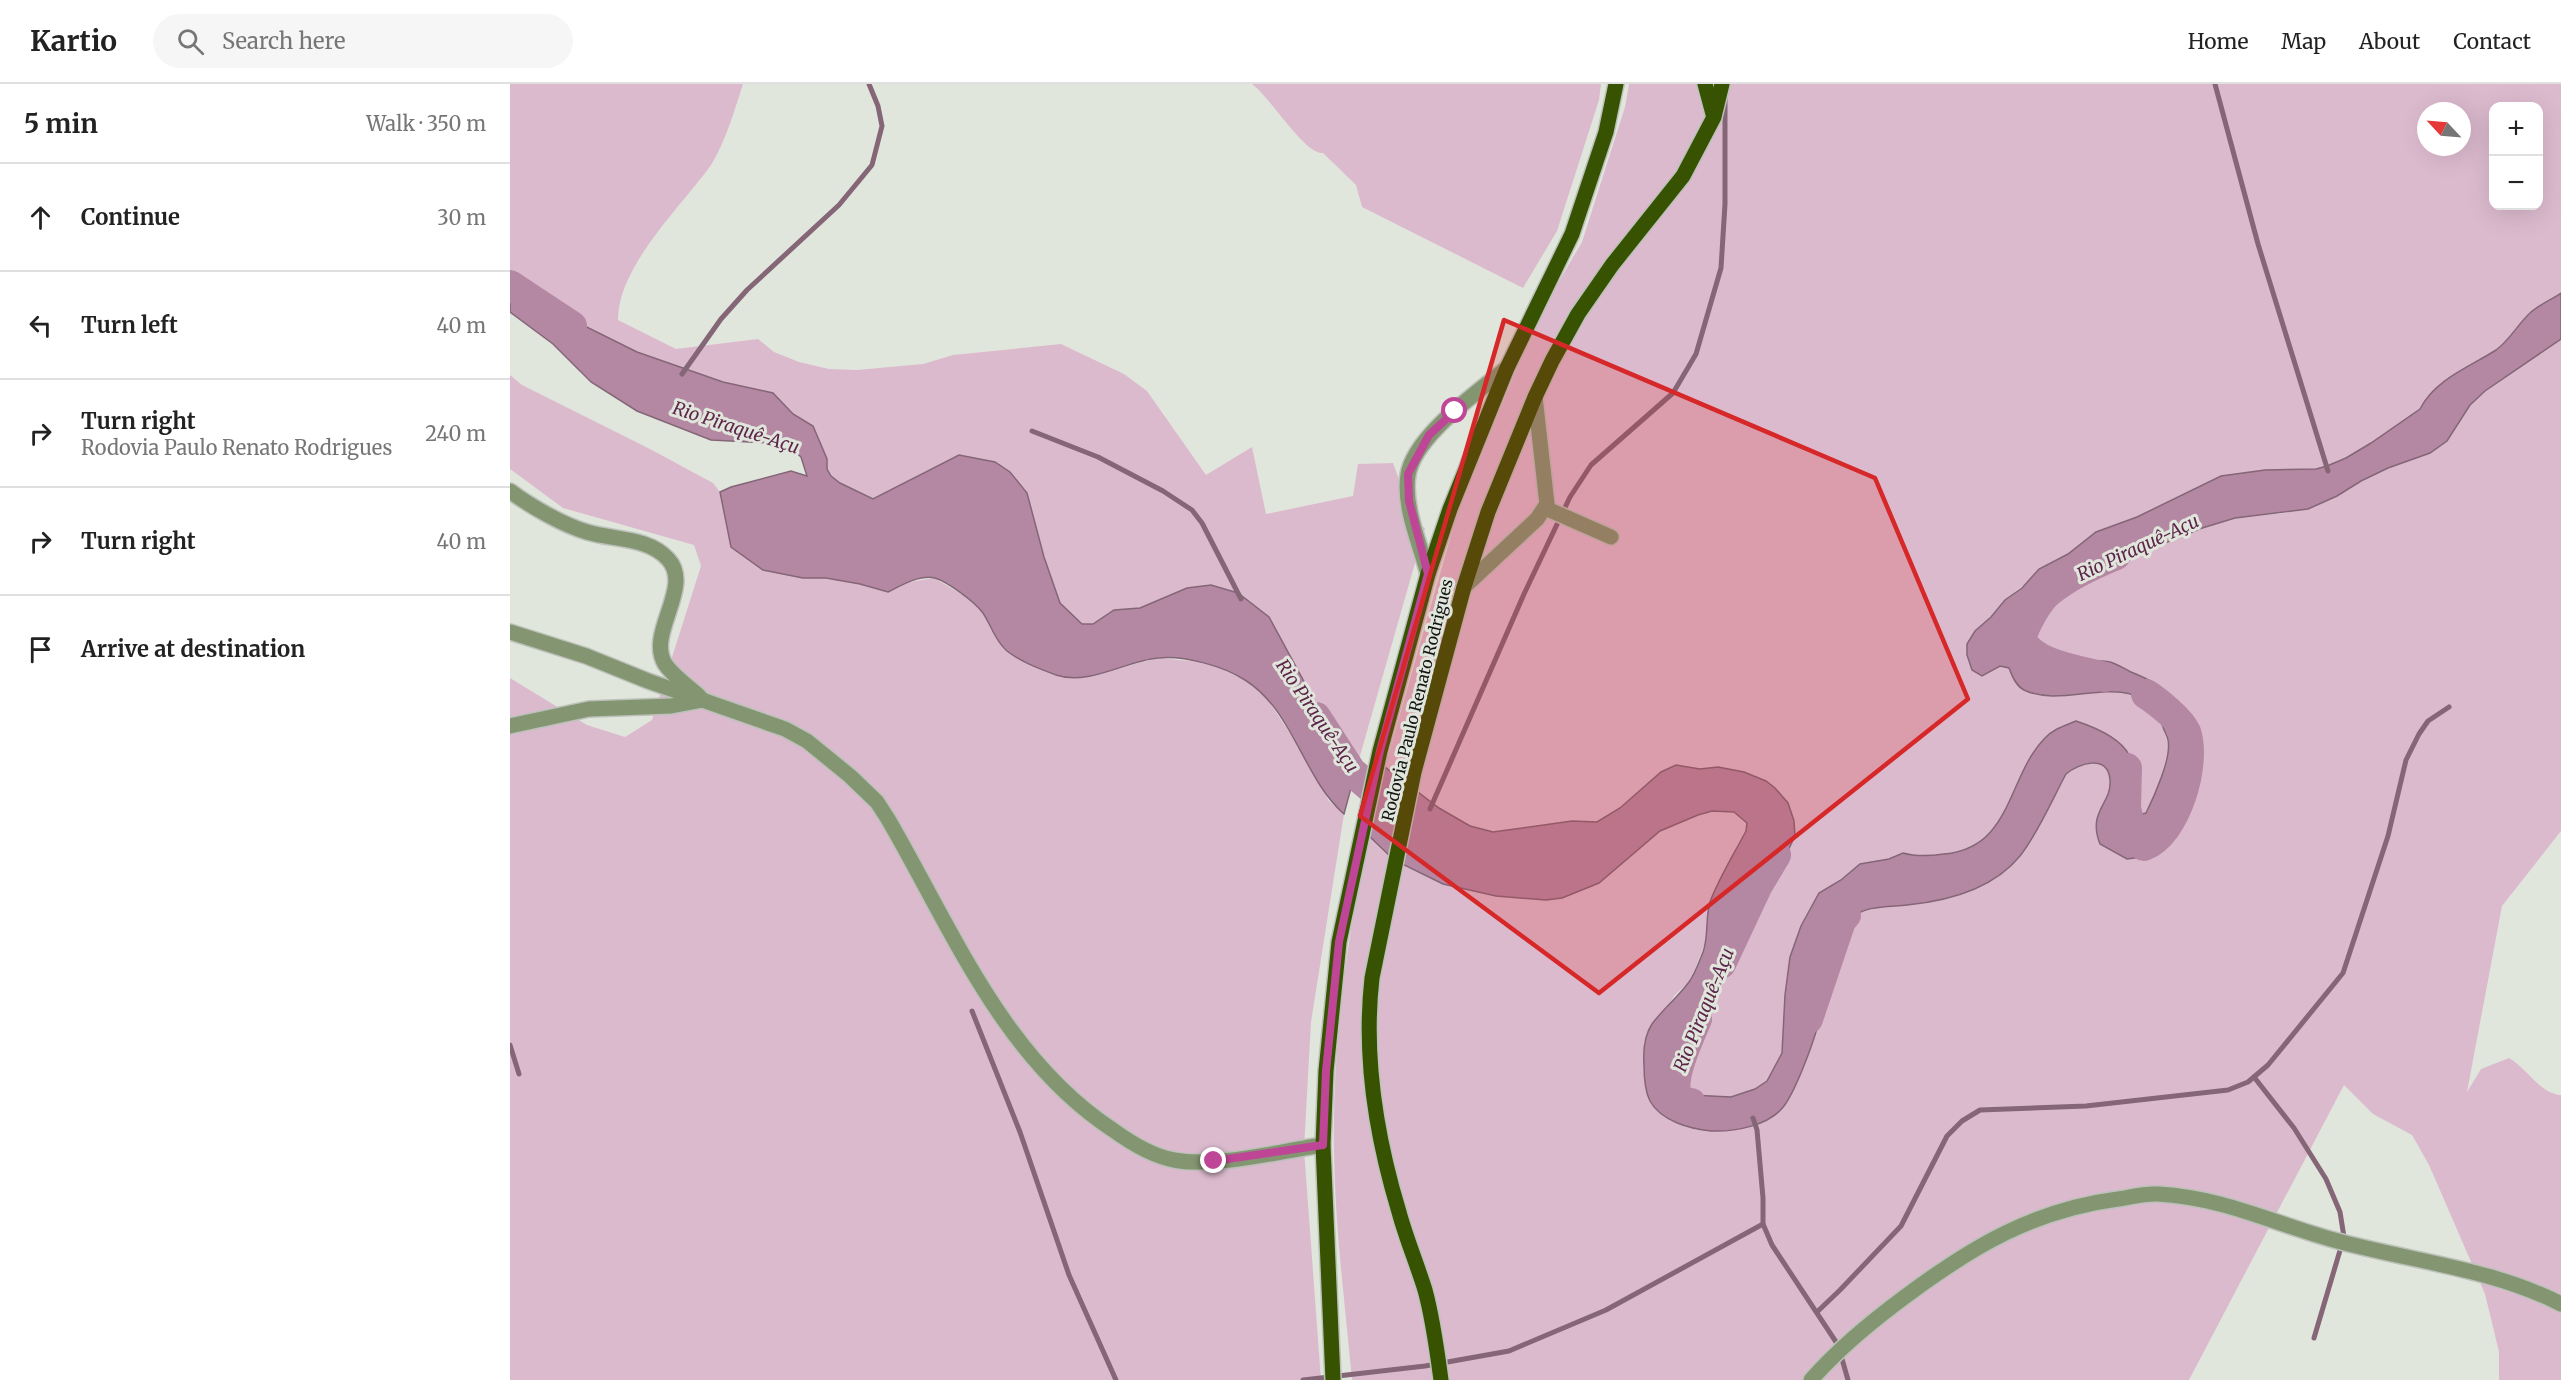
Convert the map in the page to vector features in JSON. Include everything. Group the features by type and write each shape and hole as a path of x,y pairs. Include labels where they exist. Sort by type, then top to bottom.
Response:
{"main road":[{"name":"Rodovia Paulo Renato Rodrigues","path":"1333,1374 1323,1145 1332,1001 1339,942 1380,751 1428,574 1450,508 1507,368 1572,234 1606,132 1616,84"},
{"path":"1706,84 1713,117"},
{"name":"Rodovia Paulo Renato Rodrigues","path":"1441,1380 1425,1291 1398,1211 1381,1142 1371,1087 1369,1007 1379,941 1414,772 1464,587 1488,512 1535,396 1578,315 1612,265 1683,176 1713,117 1722,84"},
{"path":"1333,1374 1344,1380"}],"street":[{"path":"1428,574 1409,501 1408,474 1429,435 1507,368"},
{"path":"1464,587 1537,519 1545,508 1547,489 1535,396"},
{"path":"510,491 571,527 643,544 657,549 670,561 676,574 659,646 665,663 703,700"},
{"path":"1545,508 1611,537"},
{"path":"510,632 586,656 785,729 807,741 850,776 877,802 952,936 996,1008 1035,1062 1093,1117 1137,1146 1173,1160 1214,1161 1323,1145"},
{"path":"510,726 589,709 671,706 703,700"},
{"path":"1811,1380 1873,1320 1954,1259 2005,1232 2090,1202 2155,1194 2191,1197 2231,1205 2334,1240 2497,1280 2546,1296 2561,1304"}],"highlighted area":[{"path":"1504,320 1875,478 1968,699 1599,993 1360,816"}],"shaded area":[{"path":"510,84 743,84 721,147 711,165 653,238 628,279 621,300 618,320 676,349 758,339 774,352 799,362 829,369 857,370 923,364 953,355 1061,344 1124,374 1147,391 1206,475 1252,447 1266,514 1353,496 1358,464 1393,463 1415,523 1425,528 1354,777 1339,754 1320,711 1269,617 1211,585 1188,588 1140,608 1114,610 1093,624 1082,624 1060,603 1044,558 1027,493 930,469 874,499 840,483 831,476 827,469 827,459 813,426 793,414 773,393 723,382 637,352 510,289"},
{"path":"1252,84 1601,84 1599,100 1557,231 1523,288 1362,207 1356,185 1323,153 1307,145"},
{"path":"1629,84 2561,84 2561,293 2533,310 2496,350 2444,382 2420,409 2346,458 2316,469 2265,470 2221,476 2137,517 2096,532 2068,554 2055,560 2005,600 1975,631 1967,644 1967,655 1982,676 2000,666 2009,668 2014,680 2051,696 2105,691 2134,695 2148,704 2158,715 2169,746 2159,786 2146,813 2129,818 2125,814 2137,773 2128,754 2031,757 1999,821 1976,843 1960,851 1940,855 1917,856 1903,853 1889,859 1860,864 1841,880 1819,893 1801,926 1790,957 1785,995 1782,1053 1767,1081 1755,1089 1731,1097 1690,1095 1680,1081 1678,1068 1689,1041 1730,965 1742,912 1754,893 1765,883 1744,772 1718,767 1700,769 1676,765 1661,772 1620,808 1597,822 1572,821 1493,832 1470,826 1439,808 1385,767 1458,511 1539,315 1582,242 1625,107"},
{"path":"2561,339 2561,831 2502,906 2467,1092 2481,1069 2509,1058 2546,1090 2561,1095 2561,1380 2499,1380 2499,1352 2485,1294 2429,1165 2412,1135 2373,1114 2344,1085 2189,1380 1352,1380 1336,1209 1334,1112 1342,993 1368,835 1394,860 1443,884 1496,896 1546,900 1562,898 1628,859 1660,831 1698,815 1712,811 1734,812 1747,823 1746,831 1711,901 1707,918 1707,938 1689,982 1675,995 1644,1042 1645,1083 1650,1100 1696,1130 1804,1063 1820,1016 1822,981 1828,960 1848,920 1861,911 1931,902 1982,886 2021,855 2066,774 2072,770 2092,763 2104,767 2108,772 2110,785 2097,816 2144,854 2177,786 2180,736 2170,703 2161,688 2110,662 2051,669 2034,664 2026,631 2030,607 2076,575 2235,518 2286,513 2337,496 2361,481 2447,441 2470,405 2485,391"},
{"path":"510,375 522,385 713,483 720,492 731,547 803,578 826,578 888,592 909,582 934,578 963,595 983,612 991,630 1082,677 1159,658 1210,663 1245,680 1266,697 1302,752 1329,801 1344,814 1311,1022 1304,1149 1321,1380 510,1380 510,678 587,725 625,737 652,720 701,566 694,545 563,508 510,469"}],"water":[{"path":"510,289 637,352 723,382 773,393 793,414 813,426 827,459 827,469 831,476 840,483 873,499 959,455 995,462 1010,472 1027,493 1044,557 1060,603 1082,624 1093,624 1114,610 1140,608 1187,588 1211,585 1238,593 1269,617 1320,711 1339,754 1354,777 1344,814 1318,782 1287,727 1262,693 1245,680 1226,670 1191,660 1158,658 1094,675 1069,678 1037,668 1012,655 999,643 983,613 968,598 935,578 917,579 888,592 826,578 803,578 763,570 731,547 720,492 791,471 807,476 801,457 786,444 711,440 637,411 591,382 553,344 510,312"},
{"path":"2561,293 2561,339 2485,391 2470,405 2447,441 2430,453 2388,468 2308,509 2235,518 2076,575 2030,607 2026,631 2034,664 2052,669 2091,662 2110,662 2156,684 2171,705 2180,738 2178,772 2169,805 2148,849 2142,857 2127,859 2100,844 2096,823 2110,788 2110,780 2104,767 2099,764 2085,764 2066,774 2039,827 2020,856 1997,877 1954,896 1923,903 1877,908 1856,914 1845,924 1828,958 1822,975 1821,1011 1818,1024 1794,1088 1778,1113 1760,1123 1740,1129 1711,1131 1677,1123 1655,1108 1648,1097 1645,1079 1644,1049 1647,1033 1695,972 1705,946 1710,902 1746,831 1747,823 1734,812 1712,811 1660,831 1599,883 1562,898 1546,900 1496,896 1443,884 1394,860 1368,835 1385,767 1439,808 1470,826 1493,832 1572,821 1597,822 1620,808 1661,772 1676,765 1700,769 1718,767 1744,772 1766,781 1788,803 1794,821 1795,836 1778,871 1749,896 1742,907 1730,965 1678,1068 1680,1081 1691,1095 1731,1097 1755,1089 1767,1081 1782,1053 1785,995 1790,957 1801,926 1819,893 1841,880 1860,864 1889,859 1903,853 1924,856 1944,854 1966,849 1983,839 2006,809 2022,773 2044,739 2055,730 2076,721 2113,738 2125,749 2137,773 2125,813 2129,818 2146,813 2162,777 2169,747 2168,738 2152,707 2137,696 2120,692 2042,695 2021,688 2009,668 2000,666 1982,676 1972,670 1967,655 1967,644 1975,631 2005,600 2022,588 2039,569 2068,554 2096,532 2137,517 2221,476 2265,470 2316,469 2346,458 2420,409 2444,382 2496,350 2533,310"}],"waterway":[{"path":"682,374 721,319 747,290 839,205 872,165 882,126 878,106 869,84"},
{"path":"2215,84 2258,244 2328,471"},
{"path":"1430,809 1524,594 1570,497 1591,465 1673,393 1696,354 1721,268 1725,204 1725,98"},
{"name":"Rio Piraquê-Açu","path":"510,285 572,326"},
{"path":"1032,431 1098,457 1163,491 1192,510 1202,523 1241,599"},
{"name":"Rio Piraquê-Açu","path":"2105,677 2046,661 2027,648 2021,639 2033,613 2050,591 2073,575 2116,555"},
{"name":"Rio Piraquê-Açu","path":"2127,768 2126,808 2133,838 2144,846 2166,828 2181,796 2189,762 2189,746 2183,727 2168,711 2146,694"},
{"path":"1817,1312 1901,1226 1947,1136 1962,1121 1980,1110 2086,1106 2228,1090 2248,1082 2268,1065 2343,973 2388,836 2406,760 2428,721 2449,707"},
{"name":"Rio Piraquê-Açu","path":"1316,717 1351,771 1395,809"},
{"name":"Rio Piraquê-Açu","path":"1721,964 1758,885 1776,855"},
{"name":"Rio Piraquê-Açu","path":"1808,1019 1841,921 1846,915"},
{"path":"972,1011 1020,1132 1069,1275 1116,1380"},
{"name":"Rio Piraquê-Açu","path":"1691,1103 1681,1100 1675,1084 1680,1061 1697,1019"},
{"path":"510,1045 519,1074"},
{"path":"2254,1077 2294,1128 2326,1179 2340,1212 2344,1237 2314,1338"},
{"path":"1753,1118 1757,1130 1763,1224 1772,1245 1838,1345 1848,1380"},
{"path":"1303,1380 1425,1366 1509,1351 1606,1310 1763,1224"}],"route":[{"path":"1214,1161 1323,1145 1326,1071 1339,942 1380,751 1428,574 1409,501 1408,474 1429,435 1455,411"}]}
